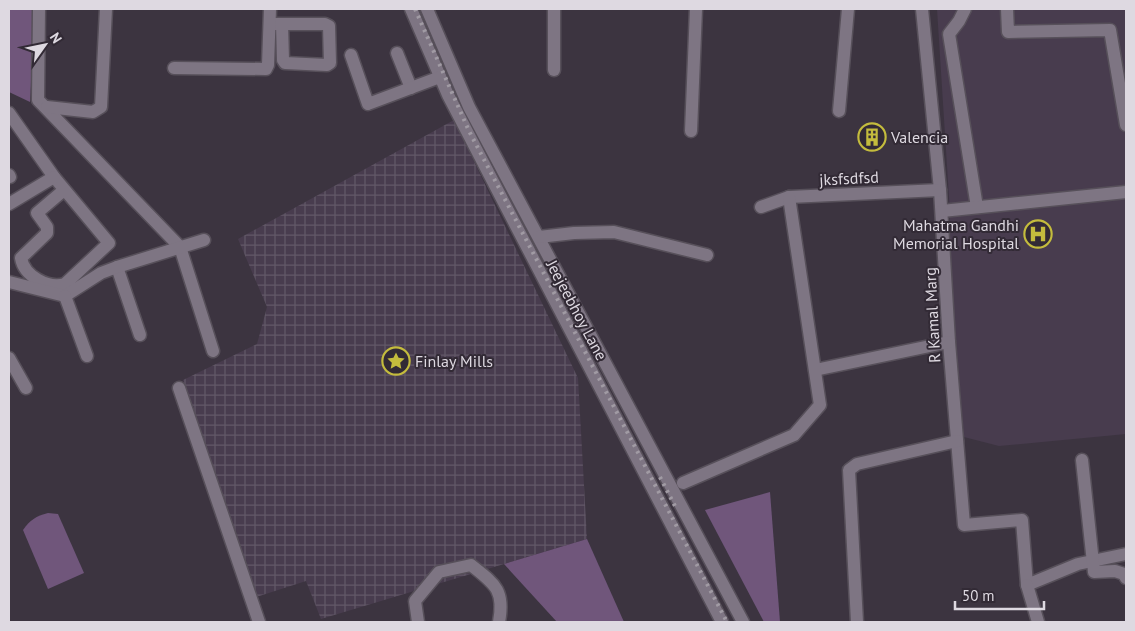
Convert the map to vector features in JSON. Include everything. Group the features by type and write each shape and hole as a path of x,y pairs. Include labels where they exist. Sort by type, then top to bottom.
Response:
{"street":[{"path":"39,9 38,100 40,104 47,108 180,248 213,351"},
{"path":"47,108 93,112 101,107 106,9"},
{"path":"270,9 276,24 282,60 285,63 327,65 330,63 329,26 276,24"},
{"name":"Jeejeebhoy Lane","path":"411,9 440,77 719,617"},
{"path":"427,9 469,107 743,622"},
{"path":"554,9 554,70"},
{"path":"691,131 696,9"},
{"path":"839,111 848,9"},
{"name":"R Kamal Marg","path":"922,9 942,211 949,342 964,525 1022,520 1027,585"},
{"path":"964,9 960,22 949,34 976,207"},
{"path":"1008,9 1008,32 1110,30 1126,125"},
{"path":"174,68 264,70 268,65 276,24"},
{"path":"431,56 444,50"},
{"path":"396,53 411,88"},
{"path":"351,55 368,104 440,77"},
{"path":"9,113 54,177 109,243 65,284 59,285 37,280 23,264 21,258 47,233 47,227 37,213 64,190"},
{"path":"9,204 54,177"},
{"name":"jksfsdfsd","path":"761,207 789,197 940,190"},
{"path":"942,211 1126,192"},
{"path":"683,483 794,435 820,405 789,197"},
{"path":"539,237 574,233 614,232 707,255"},
{"path":"9,282 65,296 101,273 204,240"},
{"path":"117,267 140,335"},
{"path":"65,296 88,356"},
{"path":"574,339 589,332"},
{"path":"815,370 949,342"},
{"path":"9,358 26,388"},
{"path":"179,388 259,622"},
{"path":"857,622 849,470 857,464 956,441"},
{"path":"1082,460 1094,572 1115,571 1124,574 1126,578"},
{"path":"1038,622 1027,585 1078,564 1126,554"},
{"path":"418,622 415,601 439,572 470,565 493,582 502,603 499,622"},
{"path":"719,617 732,602"}],"shaded area":[{"path":"9,9 35,9 30,102 9,92"},
{"name":"Mahatma Gandhi Memorial Hospital","path":"937,9 1125,9 1126,434 999,446 964,437 949,256 950,213"},
{"name":"Finlay Mills","path":"454,120 578,378 587,539 321,619 306,581 253,598 183,380 257,344 267,307 238,239"},
{"path":"770,492 780,622 764,622 705,510"},
{"path":"48,513 58,514 84,573 48,589 23,530 34,519"},
{"path":"587,539 624,622 557,622 504,564"}],"railway":[{"path":"415,9 469,131 727,622"},
{"path":"660,477 677,510"}],"place":[{"name":"Valencia","path":"872,137"},
{"name":"Mahatma Gandhi Memorial Hospital","path":"1038,234"},
{"name":"Finlay Mills","path":"396,361"}]}
